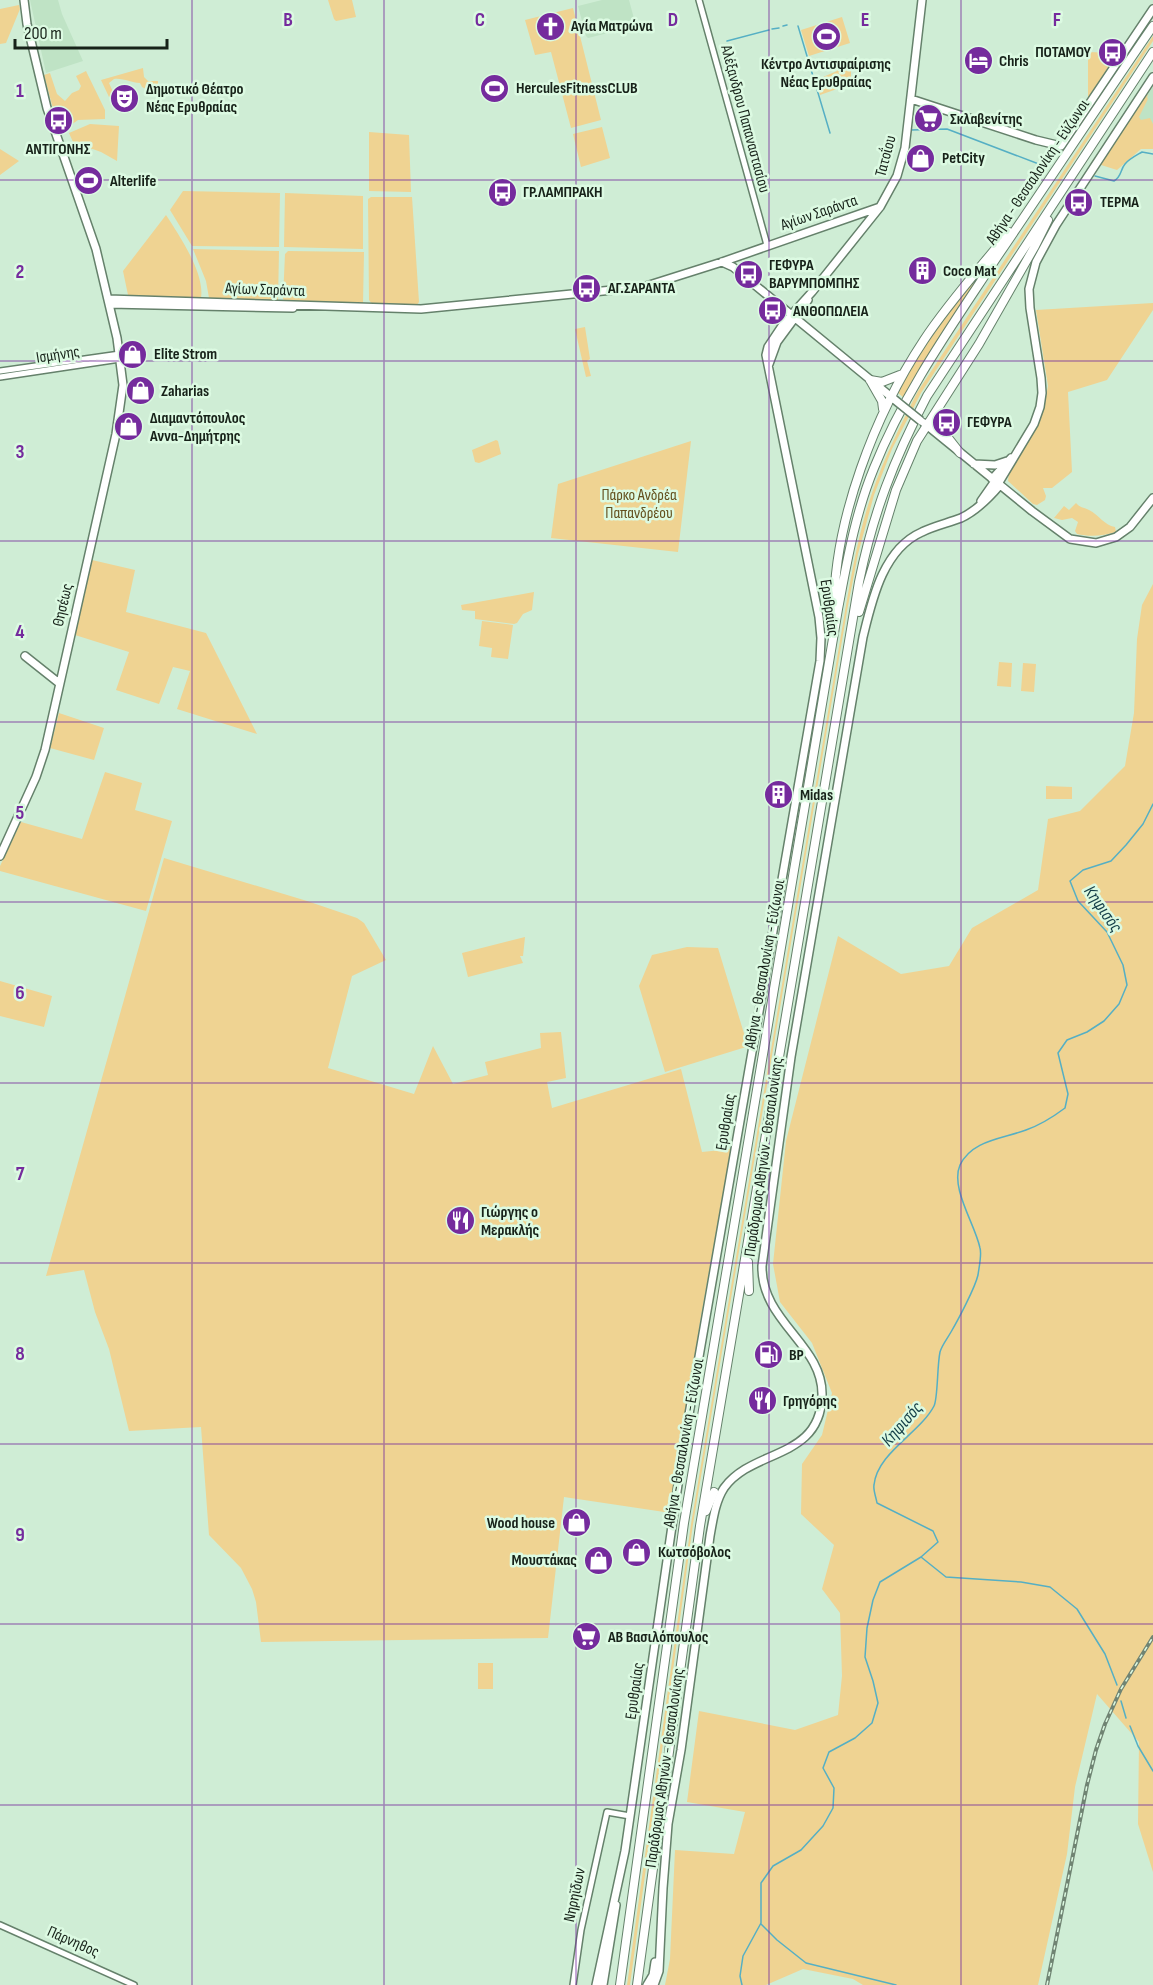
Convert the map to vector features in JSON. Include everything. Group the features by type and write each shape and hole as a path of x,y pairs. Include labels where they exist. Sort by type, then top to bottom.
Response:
{"highway":[{"name":"Αθήνα - Θεσσαλονίκη - Εύζωνοι","path":"620,1985 684,1522 833,642 857,519 883,445 912,388 1153,26"},
{"name":"Αθήνα - Θεσσαλονίκη - Εύζωνοι","path":"637,1985 700,1526 861,573 870,535 880,498 898,452 927,396 947,362 1153,52"},
{"path":"850,645 896,490 924,423 938,407 979,344 1035,246 1060,195"},
{"path":"833,642 834,605 842,543 857,481 882,413 893,398 904,372 931,330 1037,198"},
{"path":"870,380 889,381 904,372"},
{"path":"870,380 882,401 882,413"},
{"path":"938,407 935,416 938,425 960,453"},
{"path":"748,1245 749,1291"},
{"path":"700,1526 714,1492"}],"main road":[{"name":"Θησέως","path":"0,855 36,777 45,750 118,424 123,385 120,356 96,249 47,108 27,24 24,0"},
{"name":"Τατοΐου","path":"793,317 880,207 894,184 902,162 922,0"},
{"path":"910,99 1061,146 1153,9"},
{"name":"Παράδρομος Αθηνών - Θεσσαλονίκης","path":"654,1985 659,1971 670,1812 681,1750 710,1536 717,1503 726,1485 742,1471 793,1447 806,1437 817,1421 822,1404 822,1389 817,1367 771,1305 764,1285 762,1266 791,1057 863,638 872,603 892,557 901,545 920,532 966,515 978,506 1021,447 1039,413 1042,393 1029,289 1036,262 1056,225 1153,77"},
{"name":"Αγίων Σαράντα","path":"109,302 422,309 643,287 880,207"},
{"path":"722,262 733,267 973,464 1070,539 1088,543 1109,540 1126,531 1153,498"},
{"path":"779,306 803,303 809,330"},
{"name":"Ερυθραίας","path":"769,372 773,350 793,317"},
{"name":"Ερυθραίας","path":"603,1985 614,1927 684,1443 819,661 821,638 819,617 766,355 768,347 793,317"},
{"path":"783,333 793,328 809,330"},
{"name":"Παράδρομος Αθηνών - Θεσσαλονίκης","path":"978,506 1010,459 1021,447"},
{"path":"973,464 995,465 1010,459"},
{"path":"983,472 986,486 984,495"},
{"path":"25,656 59,683"},
{"name":"Ερυθραίας","path":"596,1985 607,1925 620,1879"},
{"name":"Παράδρομος Αθηνών - Θεσσαλονίκης","path":"647,1985 653,1975 659,1945"}],"street":[{"name":"Αλέξανδρου Παπαναστασίου","path":"699,0 767,245"},
{"name":"Ισμήνης","path":"0,371 120,356"},
{"name":"Ισμήνης","path":"0,377 120,356"},
{"name":"Νηρηϊδων","path":"573,1984 581,1930 607,1812 630,1816"},
{"name":"Πάρνηθος","path":"0,1925 135,1985"}],"shaded area":[{"path":"30,0 58,0 83,61 46,73"},
{"path":"602,0 629,0 636,26 588,38 578,6"},
{"path":"1153,79 1153,125 1127,119"}],"green space":[{"path":"328,0 352,0 356,17 336,21"},
{"path":"19,5 20,9 6,43 0,44 0,9"},
{"path":"573,8 601,120 571,128 551,52 535,55 525,20"},
{"name":"Κέντρο Αντισφαίρισης Νέας Ερυθραίας","path":"842,17 850,43 809,56 801,30"},
{"path":"1153,36 1153,41 921,393 892,449 874,495 858,554 693,1524 630,1985 627,1985 691,1524 845,611 863,522 882,467 918,391"},
{"path":"1088,52 1117,54 1088,98"},
{"path":"851,66 851,84 820,95 816,80 837,71 837,68"},
{"path":"143,68 144,77 148,81 158,81 158,85 152,85 146,89 140,83 114,79 109,83 114,94 109,97 101,80"},
{"path":"86,71 105,110 105,119 78,120 71,125 55,116 44,75 50,73 57,94 65,101 81,86 76,76"},
{"path":"1145,93 1148,99 1139,117 1141,120 1150,118 1153,124 1153,149 1141,149 1117,170 1098,164"},
{"path":"90,124 119,126 117,161 101,152 73,142 69,133"},
{"path":"602,127 610,158 581,167 573,134"},
{"path":"369,132 409,135 411,192 369,191"},
{"path":"0,149 19,161 0,175"},
{"path":"183,191 280,193 279,247 192,246 170,210"},
{"path":"285,193 363,196 363,249 284,247"},
{"path":"371,197 412,197 419,302 417,305 372,304 369,300 368,199"},
{"path":"166,215 184,243 195,266 199,277 201,298 128,295 123,271"},
{"path":"193,249 279,251 278,302 209,298 206,281"},
{"path":"288,251 364,252 363,304 286,301 283,299 285,254"},
{"path":"993,257 931,350 904,398 897,392 918,356"},
{"path":"1153,303 1153,310 1107,380 1068,392 1072,472 1052,488 1043,488 1045,500 1037,505 1033,504 1008,481 1009,472 1035,431 1044,407 1048,386 1036,310"},
{"path":"585,327 590,359 587,361 591,376 586,377 575,329"},
{"path":"496,440 501,454 479,463 475,462 472,450"},
{"name":"Πάρκο Ανδρέα Παπανδρέου","path":"691,441 678,552 551,538 558,484"},
{"path":"1076,503 1115,527 1116,532 1096,536 1077,534 1075,531 1078,522 1072,518 1062,520 1054,518 1064,506 1069,510"},
{"path":"92,560 135,570 126,612 206,633 257,734 177,709 190,671 173,667 159,704 116,690 129,652 75,635"},
{"path":"1153,584 1153,1872 1138,1824 1139,1742 1097,1694 1075,1787 1067,1854 1038,1985 863,1985 853,1979 803,1969 766,1985 665,1985 670,1959 675,1850 734,1854 745,1812 687,1802 699,1711 795,1730 838,1715 842,1676 840,1613 822,1589 834,1545 801,1514 802,1464 822,1435 832,1393 812,1343 780,1302 773,1264 786,1141 838,936 901,974 949,966 972,928 1038,890 1048,819 1080,811 1125,766 1134,713 1137,639 1142,605"},
{"path":"534,592 532,610 523,614 514,624 475,619 475,611 462,610 461,605"},
{"path":"482,621 513,625 508,659 491,657 492,648 479,646"},
{"path":"999,662 1012,663 1011,687 997,686"},
{"path":"1023,663 1036,664 1034,692 1021,691"},
{"path":"59,713 104,728 94,760 50,748"},
{"path":"105,772 142,783 135,810 172,821 146,911 0,871 0,866 21,822 82,839"},
{"path":"1046,786 1072,787 1072,799 1046,799"},
{"path":"164,858 307,901 357,918 364,923 386,960 352,976 328,1068 414,1094 433,1046 453,1084 488,1075 485,1062 541,1048 540,1033 561,1032 566,1078 547,1082 552,1108 681,1069 702,1152 731,1149 701,1316 671,1513 564,1497 548,1638 261,1642 252,1589 241,1568 209,1535 201,1427 129,1431 109,1349 95,1312 84,1270 46,1276"},
{"path":"525,937 523,956 520,956 523,963 468,977 462,953"},
{"path":"687,947 718,948 746,1040 746,1047 665,1072 639,986 652,955"},
{"path":"0,981 52,996 44,1027 0,1016"},
{"path":"478,1663 493,1663 493,1689 478,1689"}],"waterway":[{"path":"783,26 787,25"},
{"path":"798,26 830,133"},
{"path":"772,29 779,28"},
{"path":"727,41 769,30"},
{"path":"911,130 947,129 1044,166"},
{"path":"1095,176 1114,181 1131,159 1142,152 1153,154"},
{"name":"Κηφισός","path":"742,1985 740,1976 743,1956 761,1923 761,1883 773,1866 801,1850 823,1826 833,1808 834,1788 823,1768 829,1752 855,1738 872,1723 878,1703 865,1657 867,1628 873,1600 880,1582 921,1557 938,1542 933,1531 877,1503 874,1487 883,1463 928,1416 934,1406 940,1352 974,1288 978,1275 981,1251 958,1184 960,1165 965,1157 980,1145 1031,1128 1065,1108 1068,1094 1058,1053 1067,1040 1087,1032 1104,1021 1119,1004 1127,985 1123,965 1107,932 1078,901 1070,881 1083,870 1111,861 1143,824 1153,804"},
{"path":"921,1557 946,1577 1021,1582 1050,1587 1077,1609 1105,1654 1117,1685"},
{"path":"1121,1701 1126,1718"},
{"path":"1130,1726 1138,1746 1153,1771"},
{"path":"761,1924 806,1963 896,1985"}],"railway":[{"path":"1047,1985 1096,1750 1121,1689 1153,1637"}],"place":[{"name":"Αγία Ματρώνα","path":"550,26"},
{"name":"Κέντρο Αντισφαίρισης Νέας Ερυθραίας","path":"826,36"},
{"name":"ΠΟΤΑΜΟΥ","path":"1112,52"},
{"name":"Chris","path":"978,61"},
{"name":"HerculesFitnessCLUB","path":"495,88"},
{"name":"Δημοτικό Θέατρο Νέας Ερυθραίας","path":"125,98"},
{"name":"Σκλαβενίτης","path":"929,119"},
{"name":"ΑΝΤΙΓΟΝΗΣ","path":"58,121"},
{"name":"PetCity","path":"921,158"},
{"name":"Alterlife","path":"89,181"},
{"name":"ΓΡ.ΛΑΜΠΡΑΚΗ","path":"502,192"},
{"name":"ΤΕΡΜΑ","path":"1079,202"},
{"name":"Coco Mat","path":"922,271"},
{"name":"ΓΕΦΥΡΑ ΒΑΡΥΜΠΟΜΠΗΣ","path":"748,274"},
{"name":"ΑΓ.ΣΑΡΑΝΤΑ","path":"587,288"},
{"name":"ΑΝΘΟΠΩΛΕΙΑ","path":"772,311"},
{"name":"Elite Strom","path":"133,354"},
{"name":"Zaharias","path":"140,391"},
{"name":"ΓΕΦΥΡΑ","path":"946,422"},
{"name":"Διαμαντόπουλος Αννα-Δημήτρης","path":"129,427"},
{"name":"Midas","path":"779,795"},
{"name":"Γιώργης ο Μερακλής","path":"460,1221"},
{"name":"BP","path":"768,1355"},
{"name":"Γρηγόρης","path":"762,1401"},
{"name":"Wood house","path":"576,1523"},
{"name":"Κωτσόβολος","path":"637,1552"},
{"name":"Μουστάκας","path":"598,1560"},
{"name":"ΑΒ Βασιλόπουλος","path":"587,1637"}]}
